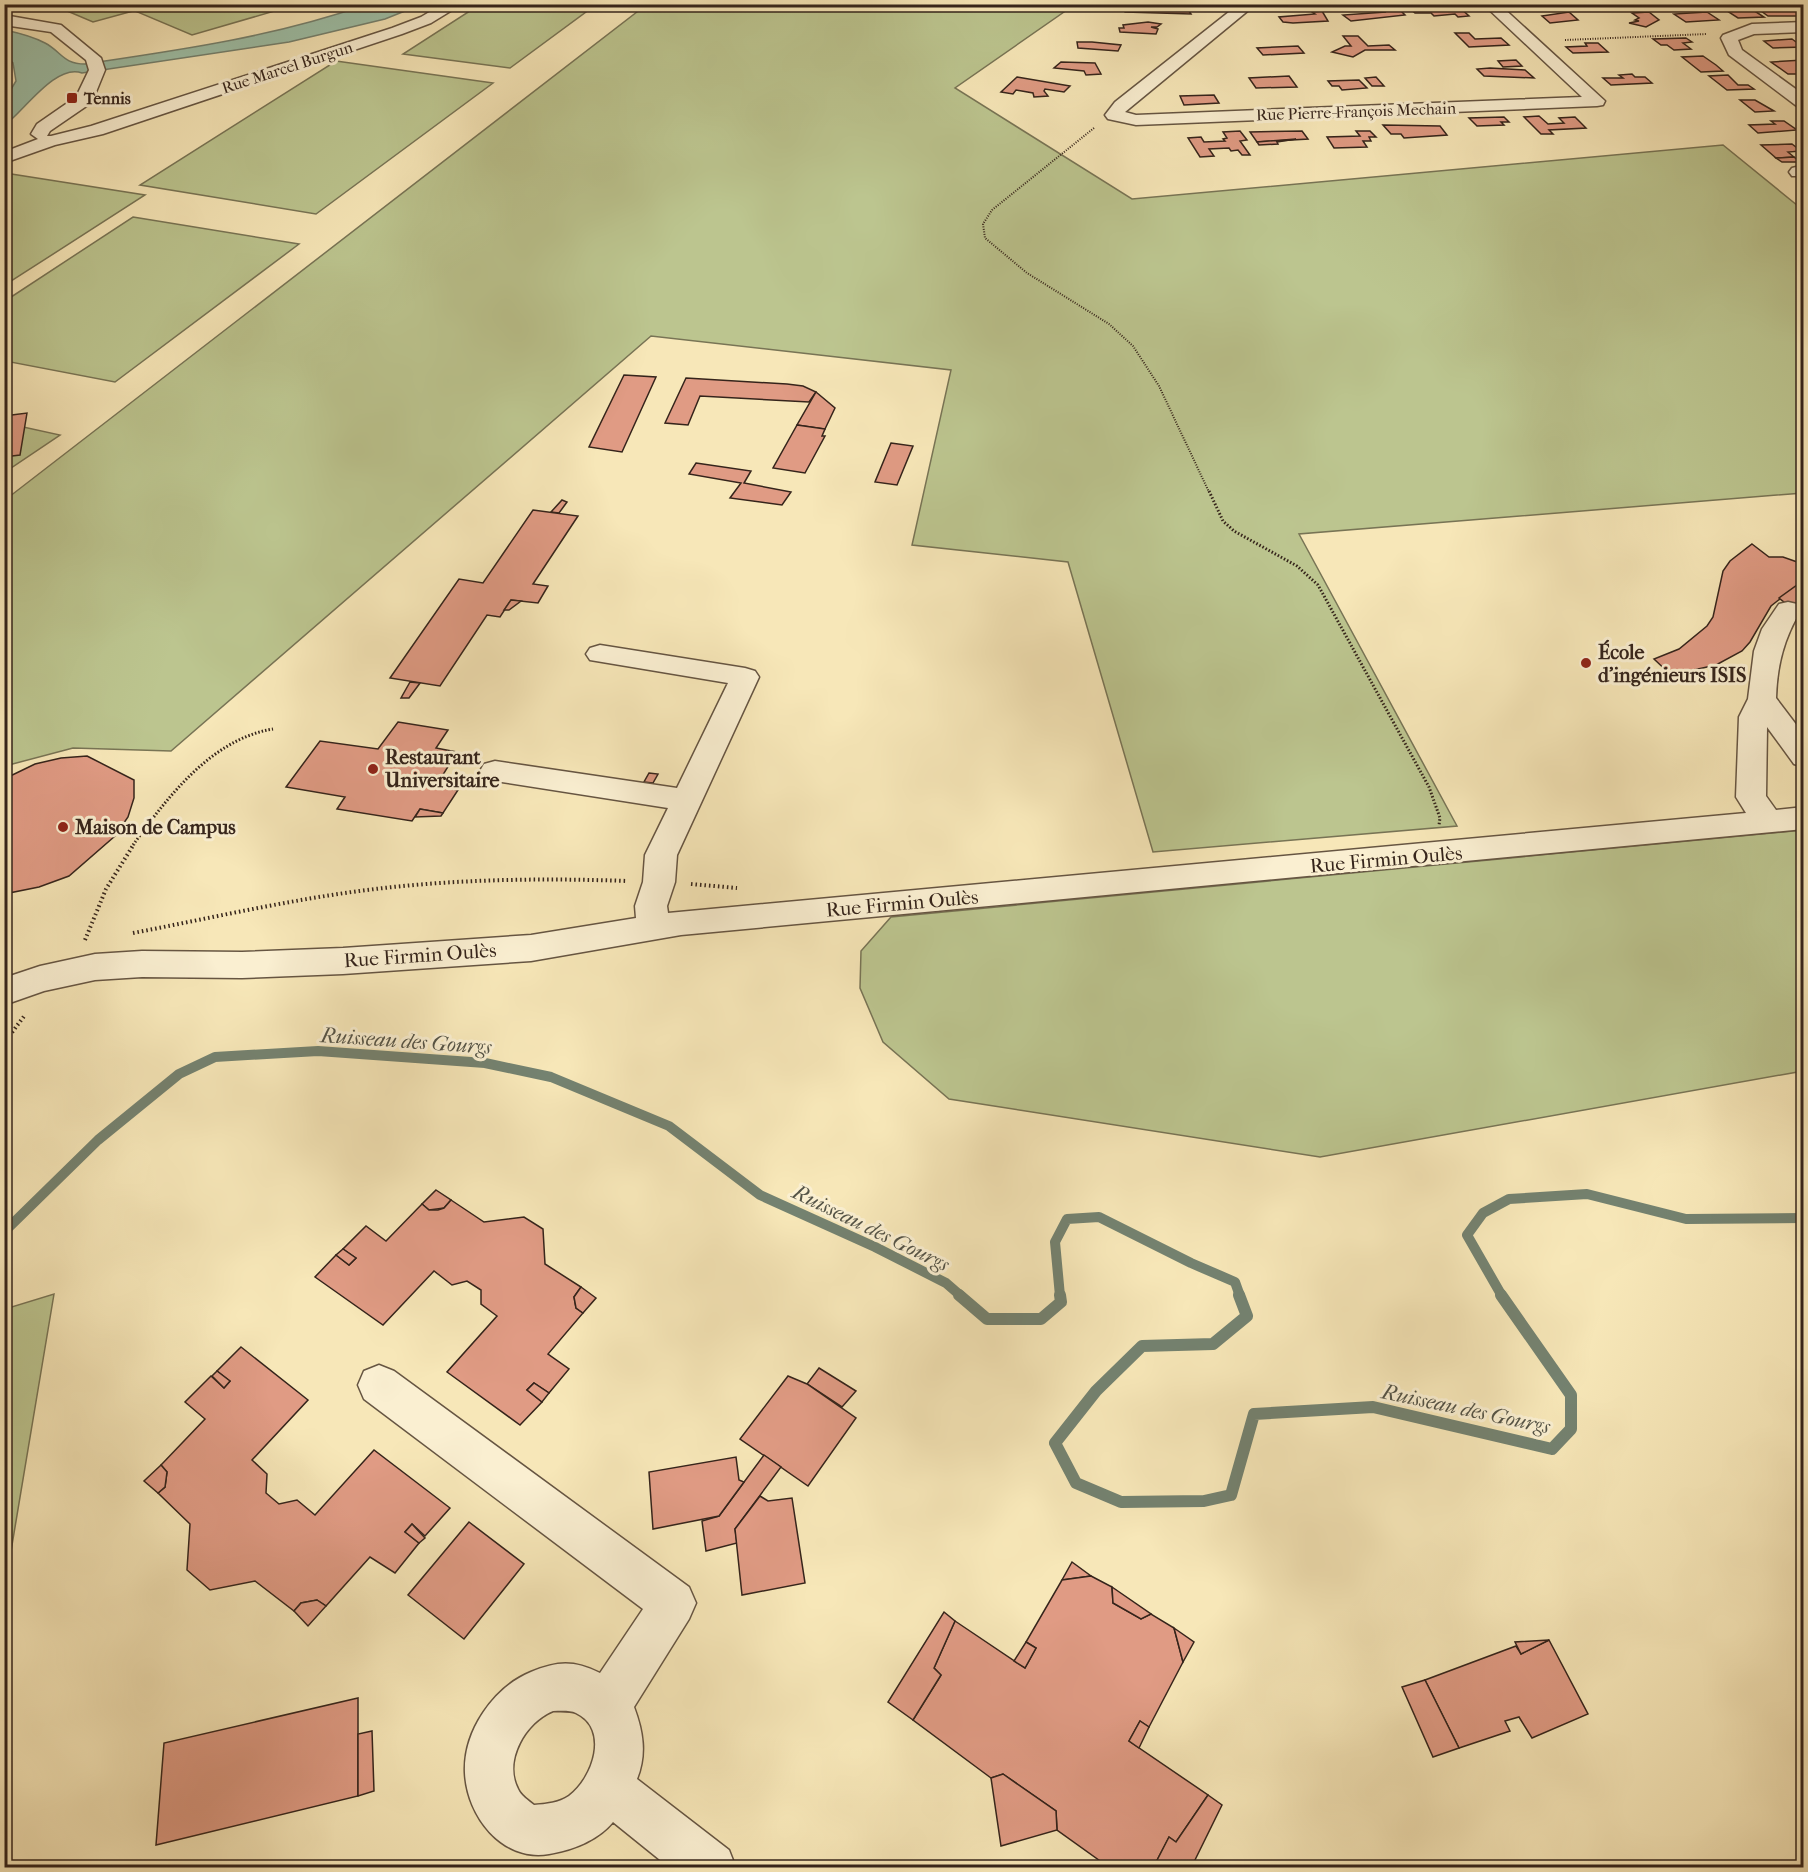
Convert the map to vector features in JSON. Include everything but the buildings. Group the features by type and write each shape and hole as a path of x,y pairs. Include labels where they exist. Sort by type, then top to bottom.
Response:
{"street":[{"name":"Rue Marcel Burgun","path":"50,136 97,130 115,122 397,32 426,20 455,4"},
{"path":"1116,117 1114,115 1116,110 1249,4"},
{"path":"1490,4 1531,42"},
{"path":"4,20 56,28 95,64 88,93 80,108 50,136 4,158"},
{"path":"1803,27 1752,29 1729,38 1735,52 1803,103"},
{"name":"Rue Pierre-François Mechain","path":"1116,117 1136,120 1597,101 1531,42"},
{"path":"4,152 50,136"},
{"path":"1768,822 1751,797 1752,717 1762,699 1762,677 1768,651 1776,629 1788,610"},
{"path":"600,654 745,676 662,855 659,882 651,906 653,927"},
{"path":"1762,699 1803,757"},
{"path":"495,771 686,800"},
{"name":"Rue Firmin Oulès","path":"4,992 40,979 95,967 142,964 242,965 343,961 520,949 681,923 1803,819"},
{"path":"379,1385 673,1603 606,1707"},
{"path":"553,1688 580,1689 606,1707 617,1727 620,1758 610,1789 587,1816 558,1831 528,1830 503,1813 490,1786 490,1754 503,1722 526,1699 553,1688"},
{"path":"610,1789 711,1868"}],"path":[{"path":"1531,42 1744,33"},
{"path":"1116,117 1099,123 1008,195 984,219 982,233 1003,255 1109,324 1133,346 1159,386 1219,516 1229,528 1244,538 1299,565 1318,585 1429,787 1440,823 1432,833 1443,854"},
{"path":"84,942 118,868 170,800 217,753 237,739 253,732 273,729"},
{"path":"130,933 334,894 418,886 553,878 635,881"}],"shaded area":[{"path":"159,4 295,5 192,35 135,11"},
{"path":"53,5 155,5 93,22"},
{"path":"365,5 420,5 385,19 289,42 82,73 72,72 51,81 5,125 4,101 16,81 13,63 5,56 5,30 35,38 51,46 67,60 85,64 191,48 261,34"},
{"path":"479,5 594,6 510,68 403,54"},
{"path":"646,5 1074,5 955,88 1132,199 1723,145 1803,210 1803,493 1299,534 1457,826 1153,852 1068,562 912,545 951,370 651,336 171,751 73,748 5,766 5,500"},
{"path":"336,61 493,83 316,214 140,185"},
{"path":"5,173 145,195 5,285"},
{"path":"133,217 299,244 115,382 5,361 5,301"},
{"path":"5,423 60,435 5,472"},
{"path":"1803,830 1803,1071 1320,1157 949,1099 883,1042 860,988 861,951 891,917"},
{"path":"54,1294 5,1587 5,1309"}],"waterway":[{"name":"Ruisseau des Gourgs","path":"4,1232 98,1140 179,1074 215,1057 318,1051 485,1063 551,1077 669,1126 760,1195 875,1247 946,1283 961,1296"},
{"name":"Ruisseau des Gourgs","path":"1502,1296 1467,1235 1483,1213 1509,1199 1587,1194 1686,1219 1804,1218"},
{"name":"Ruisseau des Gourgs","path":"1060,1296 1055,1242 1067,1219 1099,1217 1191,1263 1235,1282 1240,1296"},
{"name":"Ruisseau des Gourgs","path":"959,1295 987,1319 1041,1319 1061,1302 1060,1295"},
{"name":"Ruisseau des Gourgs","path":"1239,1295 1247,1316 1213,1344 1142,1346 1096,1391 1055,1443 1076,1483 1121,1502 1204,1501 1231,1495 1254,1414 1373,1407 1552,1449 1571,1429 1571,1395 1501,1295"}],"place":[{"name":"Tennis","path":"72,98"},
{"name":"École d'ingénieurs ISIS","path":"1586,663"},
{"name":"Restaurant Universitaire","path":"373,769"},
{"name":"Maison de Campus","path":"63,827"}]}
